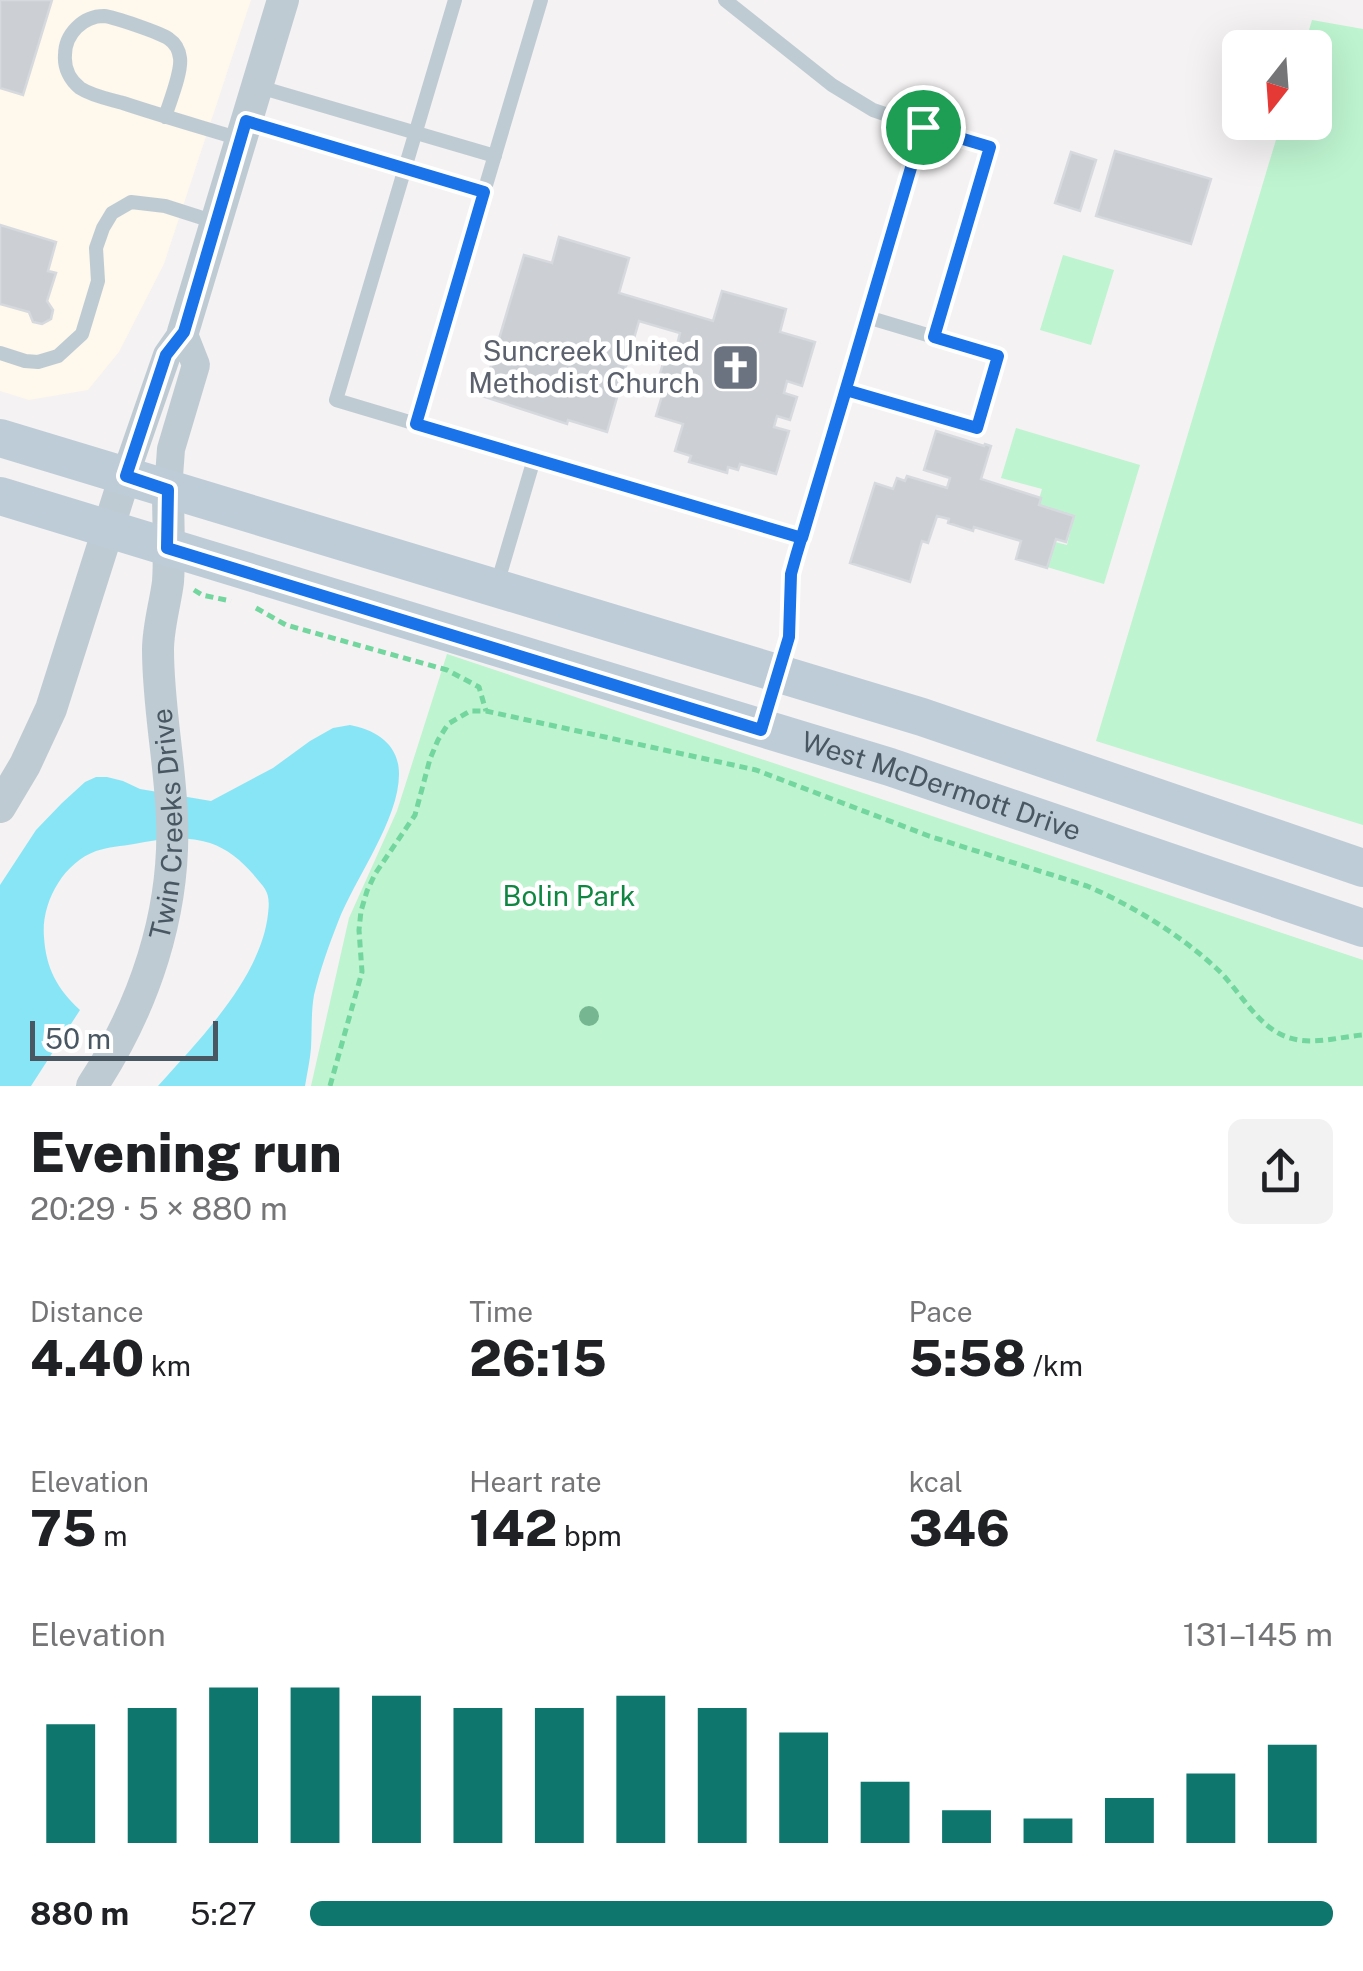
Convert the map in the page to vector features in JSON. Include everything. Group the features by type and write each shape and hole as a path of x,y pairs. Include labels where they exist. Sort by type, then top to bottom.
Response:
{"main road":[{"name":"West McDermott Drive","path":"0,438 922,718 1363,868"},
{"name":"West McDermott Drive","path":"0,496 107,529 168,564 890,767 1363,928"}],"street":[{"path":"0,807 25,765 50,709 166,355 184,332 283,0"},
{"path":"168,490 171,449 196,365 184,332"},
{"name":"Twin Creeks Drive","path":"92,1086 120,1038 151,967 171,863 172,816 158,647 168,564 168,490"}],"lane":[{"path":"456,0 336,400 802,538"},
{"path":"416,424 541,0"},
{"path":"725,0 832,85 872,110 990,147 934,337"},
{"path":"166,116 181,61 172,40 105,16 90,18 68,37 64,51 66,67 84,91 166,116 406,168 484,192"},
{"path":"256,86 494,156"},
{"path":"761,730 789,637 791,574 923,127"},
{"path":"0,354 38,362 58,356 82,334 98,281 96,248 112,212 132,202 164,206 215,222"},
{"path":"846,390 977,428 998,356 867,317"},
{"path":"495,588 534,459"}],"path":[{"path":"168,564 187,586 202,595 236,602"},
{"path":"254,606 286,626 448,670 479,686 486,711"},
{"path":"330,1086 362,972 359,930 367,891 415,815 438,740 448,724 470,711 486,711 756,770 928,836 1087,886 1164,928 1200,954 1274,1031 1292,1039 1318,1042 1363,1034"}],"shaded area":[{"path":"0,0 251,0 164,264 119,352 88,390 29,400 0,391"}],"green space":[{"path":"1312,20 1363,29 1363,825 1096,741 1276,140 1332,140 1332,30 1309,30"},
{"path":"1063,255 1114,270 1091,345 1040,330"},
{"path":"1016,428 1140,465 1104,584 1047,567 1055,542 1067,545 1073,520 1036,509 1042,489 1001,478"},
{"name":"Bolin Park","path":"447,654 1363,960 1363,1086 311,1086 349,918 397,811"}],"water":[{"path":"350,725 377,735 395,754 397,792 322,967 313,1001 305,1086 158,1086 241,984 263,938 268,914 266,891 239,860 210,843 181,838 96,851 64,875 46,911 45,948 54,977 80,1010 31,1086 0,1086 0,885 36,830 62,803 96,777 211,801 273,768 333,728"}],"building":[{"path":"0,0 52,0 23,95 0,88"},
{"path":"1115,151 1211,179 1191,244 1096,216"},
{"path":"1071,152 1096,160 1080,211 1055,203"},
{"path":"0,225 56,242 48,271 56,273 47,301 53,310 51,319 42,324 33,322 29,312 0,304"},
{"name":"Suncreek United Methodist Church","path":"559,237 629,258 619,293 713,321 722,291 786,309 780,332 815,342 802,386 787,381 784,393 797,397 790,420 777,416 774,427 789,431 776,474 740,464 738,470 728,467 727,473 689,462 691,456 675,451 683,424 656,416 664,389 656,387 667,350 675,353 680,333 639,321 607,432 568,420 567,424 482,396 524,255 552,263"},
{"path":"936,431 991,446 981,479 1041,498 1039,505 1074,516 1066,542 1056,539 1047,568 1016,559 1021,541 974,527 973,531 937,516 928,543 922,541 910,582 850,563 875,483 893,489 897,478 905,481 907,476 947,488 950,478 924,470"}],"place":[{"name":"Suncreek United Methodist Church","path":"735,367"}],"route":[{"path":"923,127 895,222 824,464 802,538 416,424 484,192 246,121 184,332 166,355 126,476 168,490 167,548 761,730 789,637 791,574 796,556 846,390 977,428 998,356 934,337 990,147 923,127"}]}
